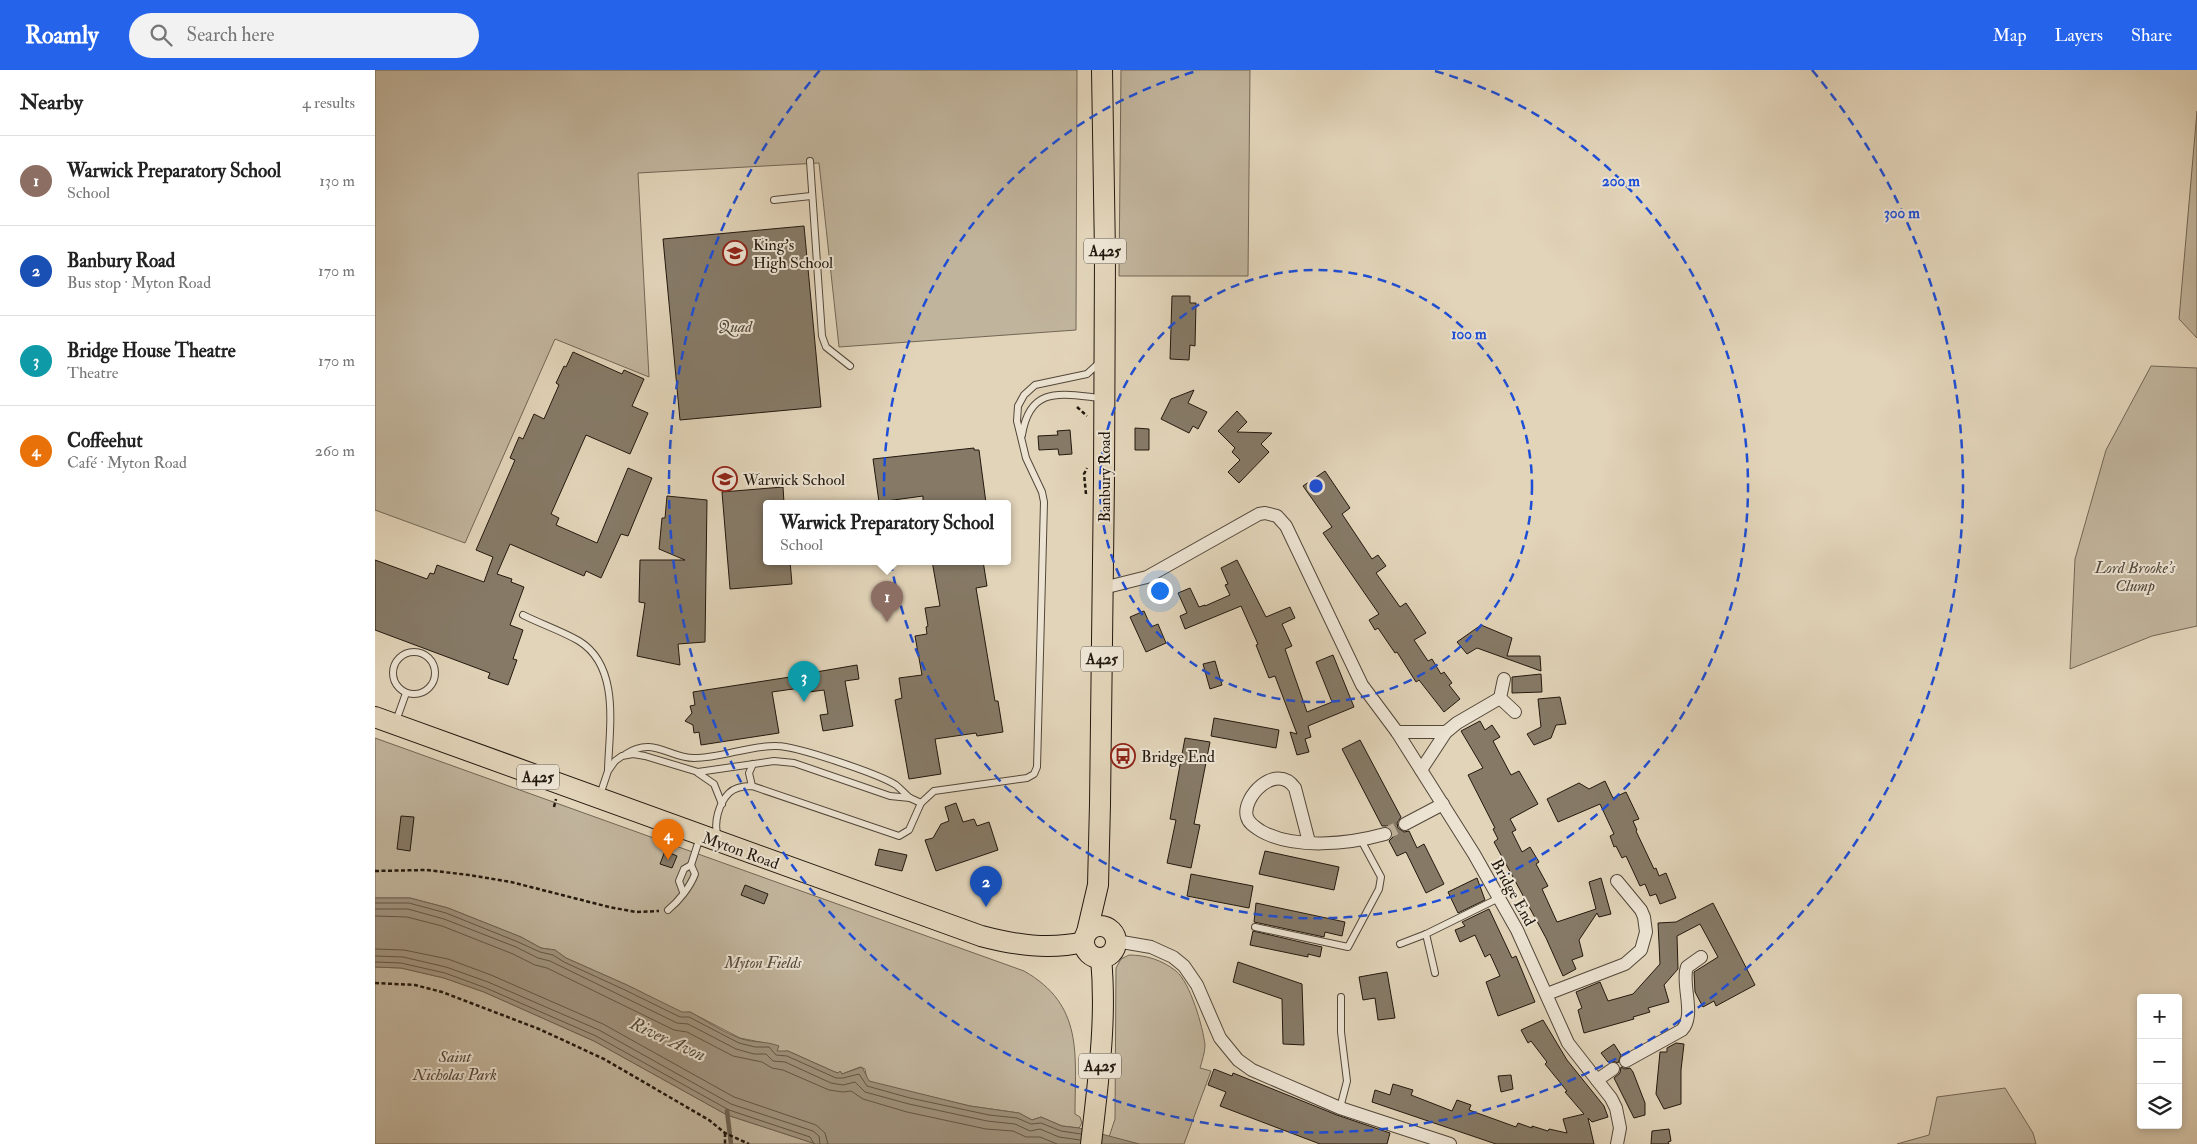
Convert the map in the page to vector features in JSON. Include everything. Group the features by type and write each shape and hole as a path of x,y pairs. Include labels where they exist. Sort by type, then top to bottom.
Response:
{"main road":[{"name":"Banbury Road","path":"1086,937 1098,885 1104,398 1102,70"},
{"name":"Myton Road","path":"375,718 981,936 1022,945 1044,946 1063,946 1086,937"},
{"name":"Banbury Road","path":"1098,885 1112,935"},
{"path":"1095,927 1105,927 1112,935 1111,954 1101,958 1089,954 1086,937 1095,927"},
{"name":"A425","path":"1091,1144 1103,1007 1101,958"}],"street":[{"name":"Bridge End","path":"1103,588 1147,576 1259,514 1265,513 1277,516 1286,526 1363,685 1397,732 1443,804 1517,930 1568,1043 1611,1098 1620,1119 1617,1144"},
{"path":"1421,770 1446,732 1457,723 1500,698 1504,678"},
{"path":"1500,698 1515,712"},
{"path":"1397,732 1446,732"},
{"path":"1309,842 1295,788 1290,780 1283,778 1271,780 1251,797 1247,808 1247,816 1255,827 1278,838 1309,842 1324,843 1361,840 1385,834"},
{"path":"1405,824 1443,804"},
{"path":"1547,994 1625,964 1641,950 1646,932 1644,917 1641,910 1617,881"},
{"path":"1112,935 1151,947 1173,957 1184,966 1195,980 1220,1038 1238,1060 1265,1077 1340,1108 1450,1144"},
{"path":"1626,1061 1686,1026 1686,971 1687,967 1701,957"},
{"path":"1597,1080 1613,1069"}],"lane":[{"path":"810,161 822,336 826,347 851,366"},
{"path":"773,200 811,196"},
{"path":"720,843 715,827 722,804 734,790 752,786 899,836 909,830 921,803 934,791 1027,778 1034,774 1037,767 1044,502 1042,492 1026,458 1017,421 1017,411 1029,389 1040,383 1087,374 1104,356"},
{"path":"1022,436 1028,412 1040,400 1051,396 1072,395 1104,398"},
{"path":"523,615 578,641 593,652 598,659 607,683 609,700 608,771 599,799"},
{"path":"409,653 422,654 433,664 435,671 431,685 420,694 406,693 396,684 392,672 394,665 397,660 409,653"},
{"path":"395,725 406,693"},
{"path":"608,771 615,761 641,747 659,748 692,758 777,746 799,750 879,777 895,785 910,798 921,803"},
{"path":"622,756 645,756 698,772 714,784 722,804"},
{"path":"698,772 774,761 794,763 890,796 910,798"},
{"path":"752,786 749,773 753,764"},
{"path":"683,892 679,881 684,869 691,865 701,836"},
{"path":"1255,928 1347,947 1379,889 1381,877 1361,840"},
{"path":"668,910 679,901 683,892 690,886 695,874 691,865"},
{"path":"1400,944 1426,934 1499,898"},
{"path":"1426,934 1435,973"},
{"path":"1340,1108 1347,1081 1341,1032 1341,997"}],"path":[{"path":"554,808 555,803"},
{"path":"375,871 426,870 469,875 511,882 636,912 668,910"},
{"path":"375,983 415,985 443,992 539,1029 604,1059 709,1120 726,1133 749,1144"},
{"path":"725,1144 726,1133"}],"green space":[{"path":"375,70 1077,70 1076,330 839,347 819,163 638,173 649,377 555,339 465,543 375,510"},
{"path":"1121,70 1250,70 1248,276 1119,276"},
{"path":"2197,111 2197,338 2179,319"},
{"name":"Lord Brooke's Clump","path":"2151,366 2197,368 2197,626 2152,636 2070,669 2075,559 2106,450"},
{"name":"Myton Fields","path":"375,738 1024,971 1043,984 1057,999 1067,1015 1075,1051 1075,1114 1080,1117 1082,1123 1079,1128 1062,1126 1041,1117 1032,1120 1019,1113 970,1106 873,1083 867,1080 865,1069 860,1067 842,1074 840,1071 839,1073 835,1072 788,1051 777,1052 765,1043 740,1038 690,1012 682,1013 627,985 566,958 555,950 541,948 521,937 448,908 410,898 375,898"},
{"path":"1129,955 1154,959 1176,971 1191,995 1202,1027 1205,1045 1200,1068 1211,1071 1184,1144 1139,1144 1109,1137 1115,1119 1116,968 1121,959"},
{"name":"Saint Nicholas Park","path":"375,967 401,968 444,978 484,992 594,1041 727,1115 816,1144 375,1144"},
{"path":"2005,1088 2033,1133 2036,1144 1897,1144 1929,1135 1937,1097"}],"water":[{"name":"River Avon","path":"375,898 410,898 448,908 521,937 541,948 555,950 566,958 682,1012 690,1012 735,1036 779,1046 777,1051 788,1051 838,1073 840,1071 842,1074 862,1067 869,1081 970,1106 1019,1113 1032,1120 1041,1117 1062,1126 1079,1128 1139,1144 816,1144 727,1115 594,1041 484,992 444,978 401,968 375,967"}],"building":[{"name":"King's High School","path":"804,226 821,407 680,420 663,239"},
{"path":"1172,296 1190,296 1190,303 1196,303 1195,346 1190,345 1189,360 1170,359"},
{"path":"573,352 622,374 624,370 644,379 632,406 648,413 630,454 586,435 551,514 559,518 556,525 597,543 628,468 652,478 628,536 621,534 601,578 586,571 584,576 510,544 497,574 512,579 511,582 524,587 510,625 523,630 513,659 517,660 508,685 488,678 490,673 375,630 375,560 427,579 430,573 434,574 437,565 484,582 493,557 476,550 515,460 510,458 519,437 523,439 534,414 544,419 559,385 556,383"},
{"path":"1194,390 1188,403 1207,412 1198,429 1193,426 1189,433 1161,419 1171,399"},
{"path":"1237,411 1247,422 1237,432 1272,433 1261,444 1269,452 1239,483 1228,472 1240,460 1232,452 1235,448 1218,431"},
{"path":"1135,428 1149,429 1149,450 1135,450"},
{"path":"1070,430 1072,454 1059,455 1058,449 1039,450 1038,436 1058,435 1057,431"},
{"path":"974,448 974,450 979,450 986,500 923,500 923,496 879,500 873,459"},
{"path":"1325,471 1350,508 1342,514 1372,559 1378,555 1386,566 1376,573 1400,607 1406,603 1426,633 1414,640 1428,661 1432,659 1441,674 1444,672 1452,683 1449,685 1460,699 1444,712 1419,680 1416,682 1397,652 1395,653 1378,628 1375,630 1369,620 1379,614 1323,533 1332,527 1303,486"},
{"path":"783,487 784,500 763,500 763,565 790,565 792,584 730,589 722,492"},
{"path":"667,496 707,500 705,642 678,644 680,665 637,656 645,603 639,602 640,560 685,560 659,549 662,518 665,518"},
{"path":"1237,560 1266,617 1290,607 1295,618 1282,624 1292,646 1285,649 1307,712 1332,702 1316,662 1333,655 1354,707 1308,726 1311,737 1305,739 1309,752 1297,755 1290,732 1297,734 1275,676 1269,678 1256,645 1258,644 1241,606 1185,629 1180,616 1187,613 1178,593 1190,588 1199,607 1230,595 1225,585 1228,584 1221,568"},
{"path":"933,565 984,565 987,586 976,588 995,701 998,701 1003,732 977,736 976,733 935,739 941,774 909,779 895,700 902,698 899,678 922,675 915,636 927,634 926,627 928,626 925,608 940,606"},
{"path":"1144,611 1151,627 1158,624 1166,643 1146,652 1130,617"},
{"path":"1481,625 1512,638 1507,656 1540,656 1541,671 1477,648 1467,654 1457,642"},
{"path":"1215,661 1222,685 1210,689 1203,664"},
{"path":"857,665 859,679 845,681 853,726 823,731 820,715 828,714 824,690 801,693 800,688 772,692 779,733 701,745 699,732 694,733 693,725 685,721 692,713 690,706 695,705 693,692"},
{"path":"1541,674 1542,692 1512,693 1512,677"},
{"path":"1560,697 1566,724 1556,725 1551,738 1534,745 1527,734 1541,727 1538,699"},
{"path":"1214,718 1279,730 1276,748 1211,736"},
{"path":"1480,721 1485,730 1492,725 1500,737 1493,741 1511,775 1519,771 1538,804 1510,819 1516,830 1512,832 1522,852 1530,847 1539,862 1536,864 1548,886 1542,889 1557,922 1596,909 1589,882 1601,878 1611,914 1599,917 1597,913 1579,940 1583,956 1572,960 1576,969 1563,976 1546,938 1494,842 1498,839 1493,829 1495,828 1468,775 1483,768 1461,731"},
{"path":"1185,738 1210,742 1194,824 1200,825 1191,868 1167,863 1176,820 1170,819"},
{"path":"1360,740 1401,817 1397,823 1398,828 1404,832 1409,831 1417,848 1424,844 1444,884 1426,893 1406,852 1397,856 1389,841 1393,837 1393,832 1388,826 1382,826 1342,749"},
{"path":"1605,781 1613,798 1626,792 1639,819 1633,821 1636,831 1659,876 1666,873 1676,898 1660,904 1656,894 1650,896 1645,884 1640,886 1626,856 1622,858 1616,846 1614,847 1610,836 1614,834 1600,804 1558,822 1547,799 1579,783 1589,789"},
{"path":"956,803 963,822 974,819 977,826 989,822 998,850 936,871 925,840 933,838 941,824 949,821 945,807"},
{"path":"401,816 414,817 410,851 397,849"},
{"path":"879,849 907,855 902,871 875,865"},
{"path":"665,851 677,856 672,868 660,864"},
{"path":"1265,851 1339,867 1334,890 1259,874"},
{"path":"1191,874 1253,886 1249,908 1187,896"},
{"path":"1477,878 1485,900 1458,913 1448,892"},
{"path":"745,885 768,894 764,904 741,895"},
{"path":"1256,903 1345,922 1342,936 1325,932 1324,937 1254,922"},
{"path":"1713,903 1755,985 1716,1006 1714,1001 1703,1007 1695,992 1694,972 1718,957 1700,924 1677,936 1678,969 1664,985 1669,1002 1648,1008 1650,1012 1633,1017 1634,1019 1584,1033 1578,1010 1582,1008 1576,992 1600,982 1608,1001 1633,994 1660,964 1658,923 1676,922"},
{"path":"1489,909 1512,958 1516,956 1535,1002 1498,1016 1486,982 1500,976 1490,954 1485,957 1475,935 1460,942 1455,930 1465,926 1462,922"},
{"path":"1253,931 1322,947 1320,957 1308,954 1308,957 1250,945"},
{"path":"1238,962 1302,984 1304,1045 1283,1044 1282,999 1233,982"},
{"path":"1387,972 1395,1018 1378,1020 1375,998 1363,1000 1359,977"},
{"path":"1543,1020 1567,1060 1604,1106 1608,1117 1592,1122 1588,1118 1594,1144 1496,1144 1372,1102 1375,1090 1390,1095 1393,1084 1413,1090 1411,1095 1452,1111 1457,1100 1471,1105 1469,1110 1516,1127 1518,1123 1532,1128 1532,1126 1548,1131 1549,1129 1567,1133 1563,1119 1584,1114 1565,1092 1567,1091 1545,1064 1547,1062 1531,1041 1528,1043 1521,1030"},
{"path":"1676,1043 1684,1044 1681,1070 1681,1104 1664,1109 1656,1094 1660,1052 1667,1052 1667,1048"},
{"path":"1614,1044 1621,1055 1618,1063 1608,1062 1601,1053"},
{"path":"1621,1067 1625,1069 1630,1068 1633,1072 1645,1103 1645,1115 1634,1118 1614,1078 1620,1073"},
{"path":"1214,1069 1232,1076 1233,1073 1337,1115 1390,1133 1387,1144 1320,1144 1220,1106 1226,1092 1208,1085"},
{"path":"1511,1075 1513,1089 1501,1092 1498,1076"},
{"path":"1669,1129 1671,1141 1668,1142 1669,1144 1651,1144 1652,1131"}],"waterway":[{"path":"727,1111 731,1144"}],"tunnel":[{"path":"1385,834 1405,824"}],"place":[{"name":"King's High School","path":"735,253"},
{"name":"Warwick School","path":"725,479"},
{"name":"Warwick Preparatory School","path":"887,622"},
{"name":"Bridge House Theatre","path":"804,702"},
{"name":"Bridge End","path":"1123,756"},
{"name":"Coffeehut","path":"668,860"},
{"name":"Banbury Road","path":"986,907"}],"park label":[{"name":"Quad","path":"735,326"}]}
